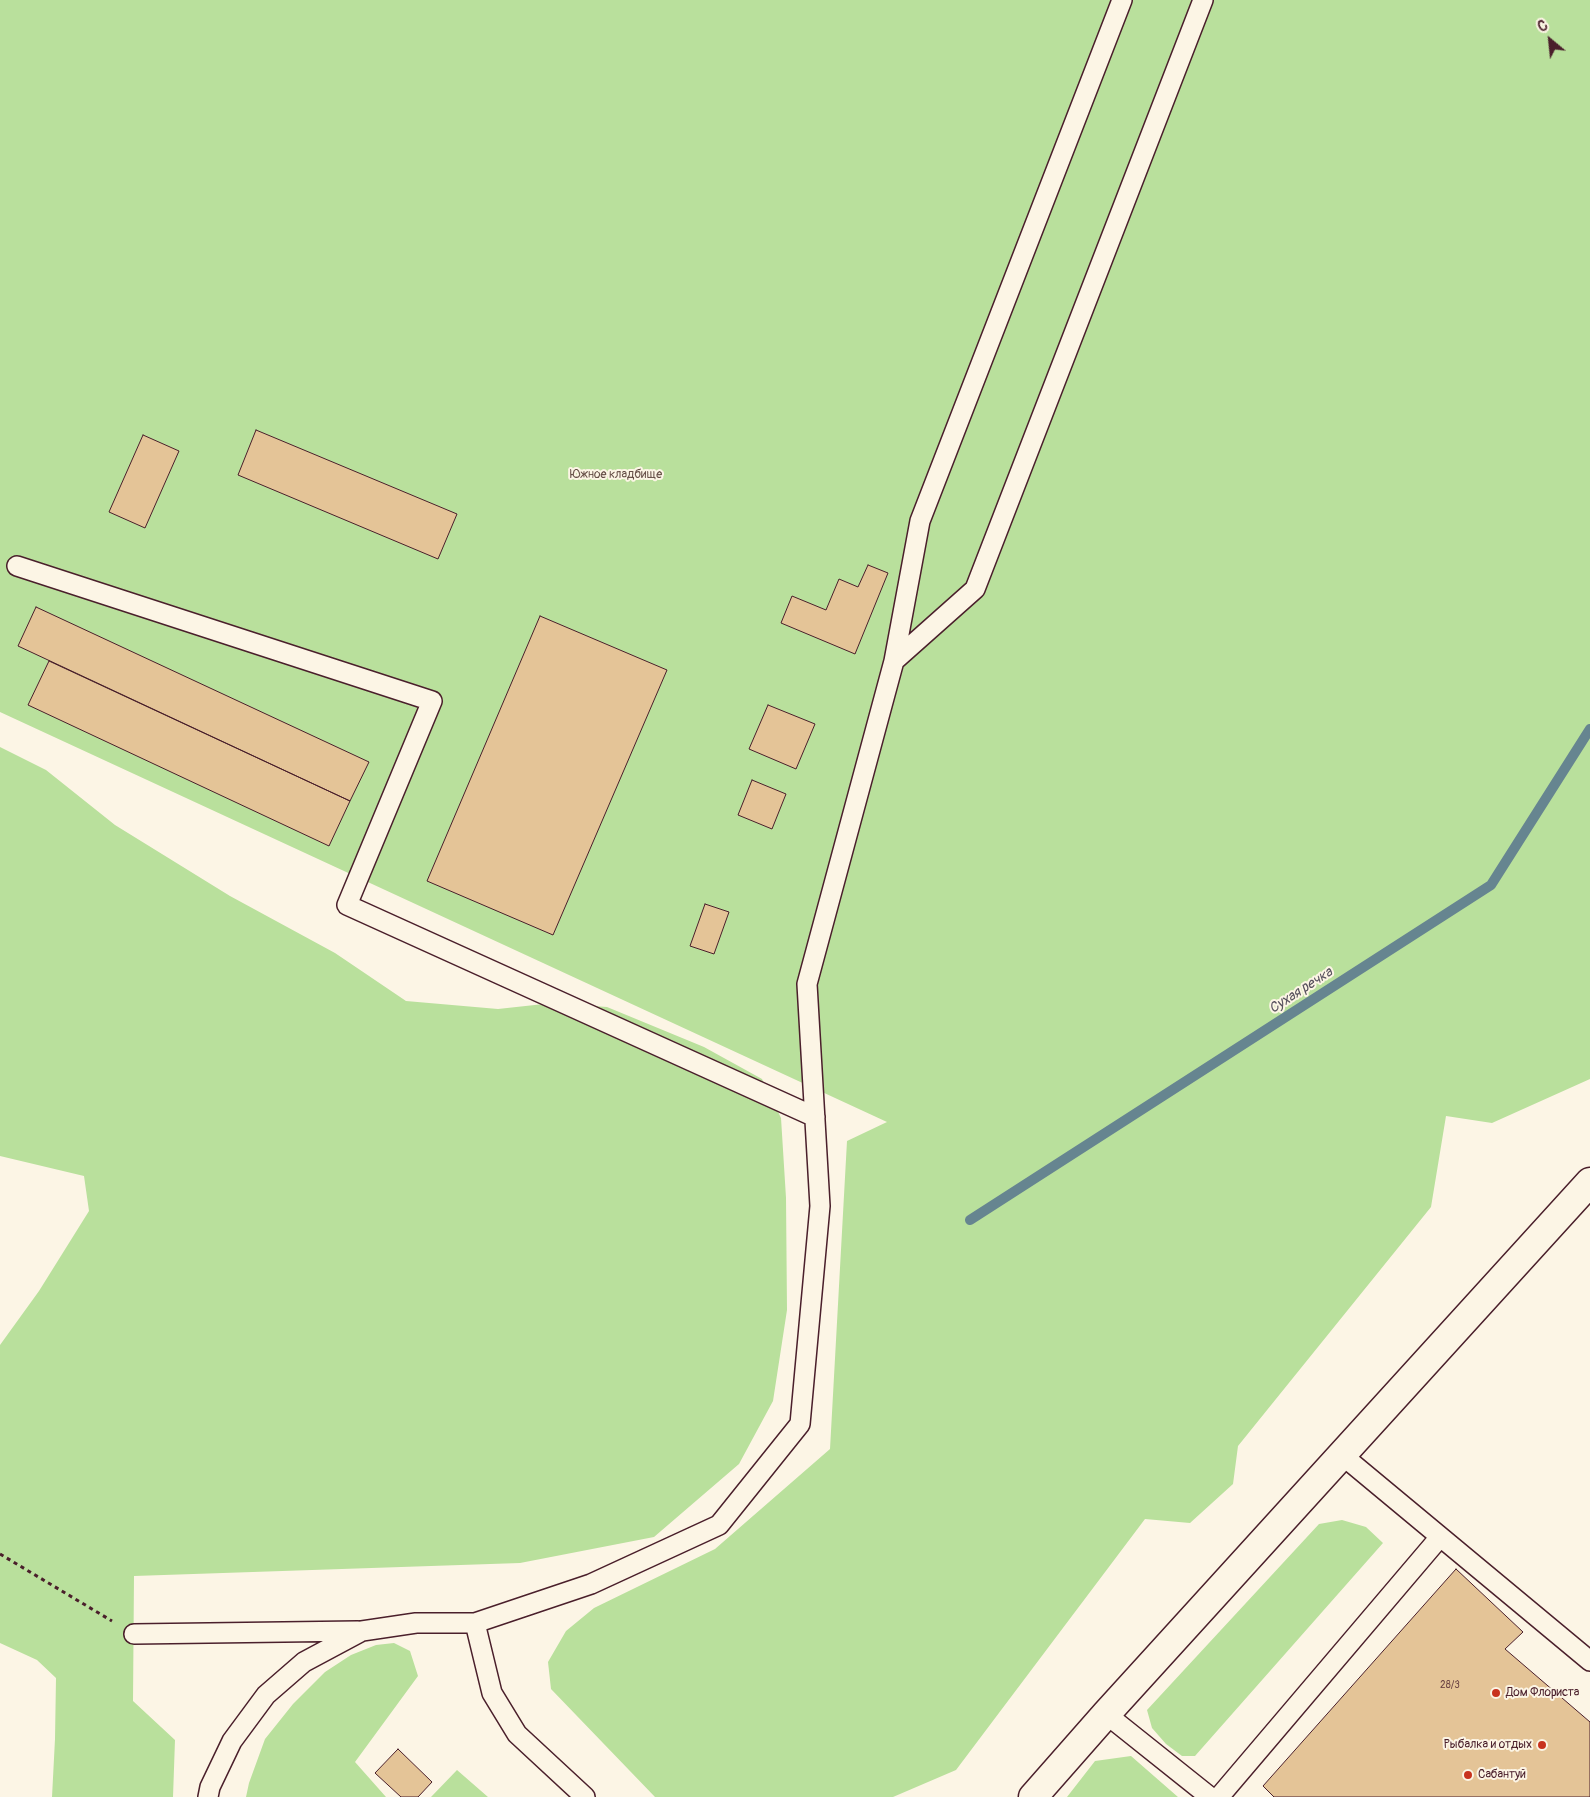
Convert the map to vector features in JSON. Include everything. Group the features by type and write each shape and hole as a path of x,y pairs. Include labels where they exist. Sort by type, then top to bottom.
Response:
{"main road":[{"path":"1033,1797 1106,1714 1590,1182"}],"lane":[{"path":"134,1634 362,1631 416,1623 475,1623 591,1584 719,1525 800,1424 820,1206 807,984 894,661 920,521 1122,0"},
{"path":"894,661 975,589 1204,0"},
{"path":"17,566 432,702 347,905 815,1117"},
{"path":"1342,1455 1590,1661"},
{"path":"1219,1797 1440,1537"},
{"path":"475,1623 492,1693 517,1734 585,1797"},
{"path":"208,1797 210,1787 232,1741 266,1695 304,1662 362,1631"},
{"path":"1106,1714 1210,1797"}],"path":[{"path":"0,1554 134,1634"}],"green space":[{"name":"Южное кладбище","path":"0,0 1590,0 1590,1079 1492,1123 1446,1116 1431,1207 1238,1446 1233,1484 1190,1523 1145,1519 956,1770 893,1797 655,1797 551,1689 548,1662 566,1631 594,1608 715,1549 830,1449 847,1141 887,1122 0,712"},
{"path":"0,747 46,770 115,825 230,896 335,953 406,1001 498,1009 553,1003 607,1007 704,1047 762,1079 781,1118 786,1198 787,1310 773,1401 739,1464 654,1537 520,1563 134,1576 133,1701 175,1740 173,1797 52,1797 56,1678 37,1660 0,1643 0,1345 39,1291 89,1211 84,1176 0,1156"},
{"path":"1342,1520 1366,1527 1383,1543 1195,1756 1182,1756 1166,1744 1152,1728 1147,1710 1319,1524"},
{"path":"394,1643 410,1651 418,1676 355,1762 386,1797 246,1797 249,1783 265,1739 293,1704 325,1672 351,1655 376,1645"},
{"path":"1131,1756 1178,1797 1067,1797 1095,1761"},
{"path":"457,1770 488,1797 431,1797"}],"building":[{"path":"256,430 457,514 438,559 238,475"},
{"path":"143,435 179,451 145,528 109,512"},
{"path":"868,565 888,573 855,654 781,623 792,596 826,610 839,579 858,587"},
{"path":"36,607 369,762 350,801 18,646"},
{"path":"540,616 667,670 553,935 427,881"},
{"path":"49,661 350,801 329,846 28,705"},
{"path":"768,705 815,724 796,769 749,749"},
{"path":"752,780 786,794 772,829 738,815"},
{"path":"705,904 729,912 714,954 690,946"},
{"path":"1456,1569 1523,1632 1505,1649 1590,1722 1590,1797 1274,1797 1263,1786"},
{"path":"398,1749 432,1782 418,1797 401,1797 375,1773"}],"waterway":[{"name":"Сухая речка","path":"970,1220 1491,885 1590,729"}],"place":[{"name":"Дом Флориста","path":"1496,1693"},
{"name":"Рыбалка и отдых","path":"1542,1745"},
{"name":"Сабантуй","path":"1468,1775"}]}
